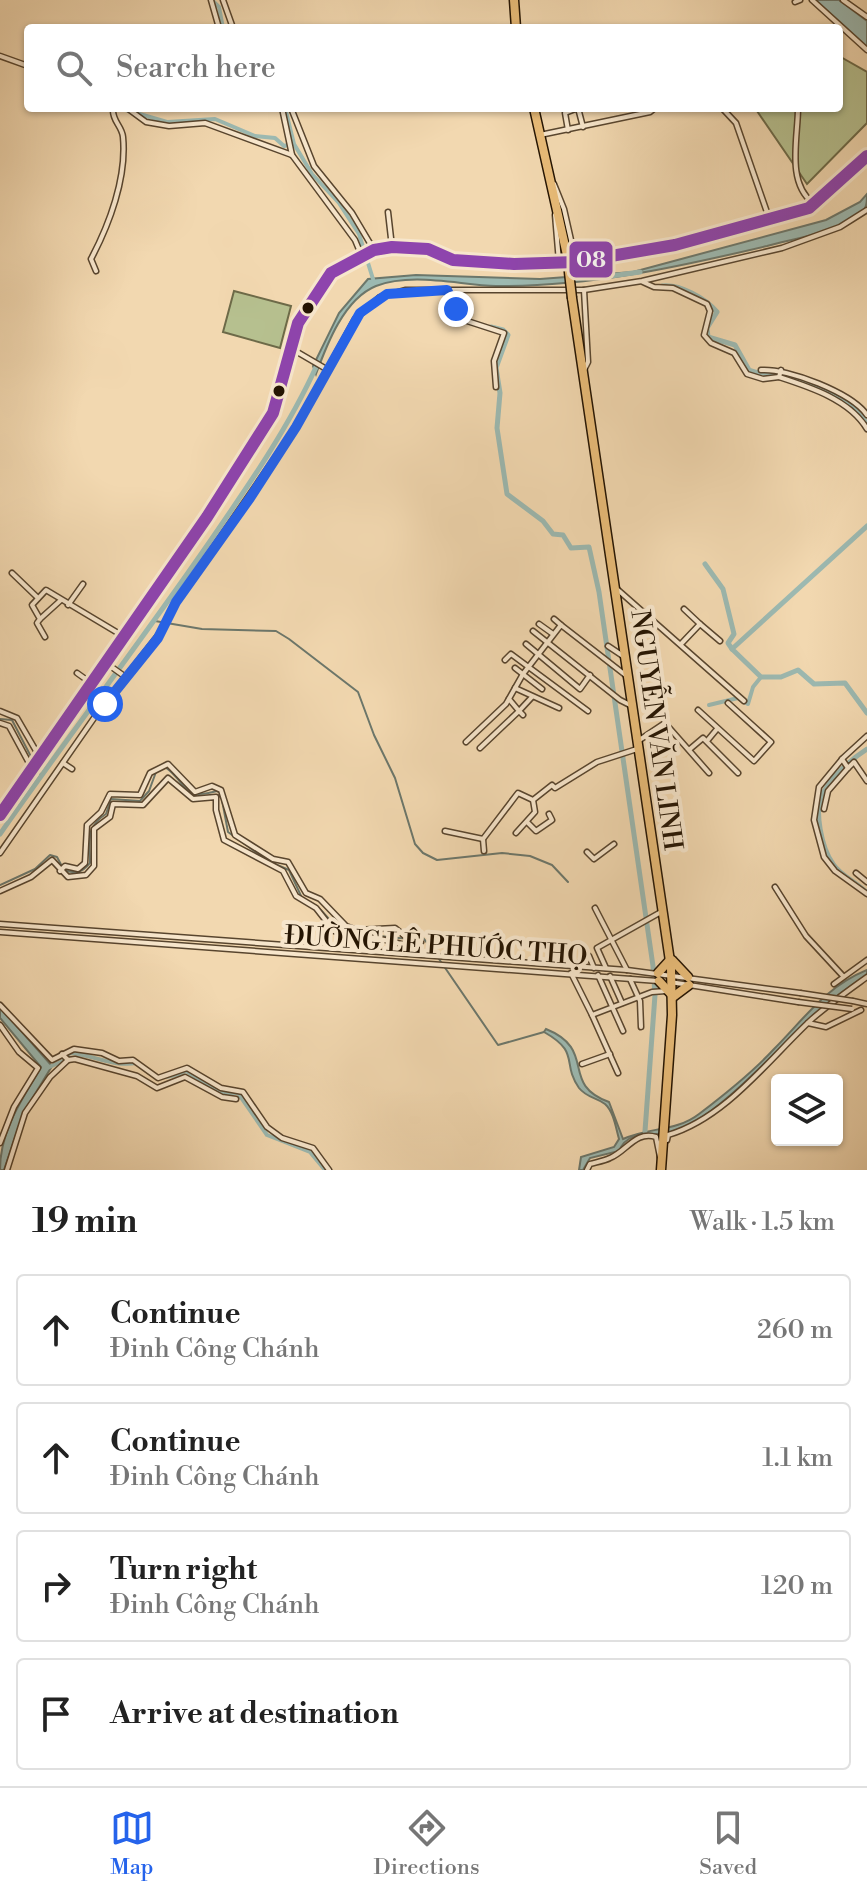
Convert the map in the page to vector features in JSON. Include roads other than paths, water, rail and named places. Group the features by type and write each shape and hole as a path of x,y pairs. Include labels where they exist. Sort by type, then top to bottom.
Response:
{"highway":[{"path":"514,0 516,24"},
{"path":"535,112 552,183"},
{"name":"NGUYỄN VĂN LINH","path":"552,183 567,255 618,590 669,956 672,987 661,1170"},
{"path":"669,956 688,981 681,987 672,987 658,977 667,967 669,956"}],"main road":[{"path":"0,815 91,683 110,665 123,636 232,480 273,413 302,315 324,279 359,257 392,247 428,249 453,260 470,262 576,262 675,245 814,205 867,156"}],"street":[{"path":"211,0 229,24"},
{"path":"221,24 224,18 223,0"},
{"path":"812,0 838,24"},
{"path":"843,0 867,17"},
{"path":"843,28 867,50"},
{"path":"0,56 24,65"},
{"path":"96,271 91,259 108,225 123,157 123,133 113,119 114,112"},
{"path":"134,112 151,123 199,123 221,128 291,153"},
{"path":"283,112 291,153 353,236 359,257"},
{"path":"293,112 314,166 352,213 373,251"},
{"path":"568,112 565,113 568,130"},
{"path":"579,112 583,127"},
{"path":"540,135 650,112"},
{"path":"725,112 737,126 770,220"},
{"path":"798,112 795,166 803,191 814,205"},
{"path":"559,262 548,189 552,183 559,192 576,262"},
{"path":"0,853 125,677 168,622 176,602 296,427 355,319 372,302 405,290 584,290 645,281 782,248 840,227 867,210"},
{"path":"388,212 392,247"},
{"path":"645,281 654,287 673,288 704,302 710,311 703,331 708,341 734,353 747,374 763,379 780,374 829,396 859,417 867,429"},
{"path":"448,290 464,320 504,333 494,361 496,387"},
{"path":"584,290 588,362 584,370"},
{"path":"291,349 328,370"},
{"path":"761,370 830,388 867,415"},
{"path":"12,573 38,598"},
{"path":"68,605 83,584"},
{"path":"40,619 32,605 47,590 123,636"},
{"path":"618,590 744,701"},
{"path":"45,637 37,623 61,600"},
{"path":"684,609 720,641"},
{"path":"554,619 629,678"},
{"path":"539,624 554,635"},
{"path":"681,644 700,624"},
{"path":"466,742 509,699 523,674 561,625"},
{"path":"533,631 620,700 633,706"},
{"path":"526,644 580,689 590,675"},
{"path":"608,646 627,658"},
{"path":"505,660 511,654 588,711"},
{"path":"110,665 125,677"},
{"path":"515,668 542,689"},
{"path":"77,673 91,683"},
{"path":"515,688 559,708"},
{"path":"480,748 521,713 532,696"},
{"path":"509,699 521,713"},
{"path":"698,710 754,761 771,742 728,703"},
{"path":"0,711 17,718 39,758"},
{"path":"0,723 9,726 29,763 28,773"},
{"path":"533,800 551,786 555,788 597,762 638,744 665,723 709,773"},
{"path":"707,741 717,729"},
{"path":"867,736 819,787 814,820 824,857 867,894"},
{"path":"690,749 703,738 738,773"},
{"path":"842,760 848,767"},
{"path":"824,809 828,791 855,761 867,781"},
{"path":"63,763 72,769"},
{"path":"0,891 31,877 51,861 71,878 86,875 94,866 94,829 110,817 113,804 143,805 168,778 193,799 216,797 224,840 283,871 296,896 316,908 334,931 367,938 389,938 407,946 418,938 403,936 395,928 357,930 342,923 320,899 306,893 288,862 273,859 235,835 225,809 225,796 219,788 212,786 195,792 168,764 150,773 140,795 110,794 101,812 87,825 85,863 78,869 62,870"},
{"path":"484,851 483,839 518,793 533,800"},
{"path":"516,833 535,812 533,800"},
{"path":"527,822 536,831 552,820 549,814"},
{"path":"445,831 483,839"},
{"path":"587,852 594,859 614,844"},
{"path":"856,873 867,882"},
{"path":"775,887 806,936 843,976"},
{"path":"595,908 627,970"},
{"path":"574,966 597,948 663,910"},
{"name":"ĐƯỜNG LÊ PHƯỚC THỌ","path":"0,924 464,958 557,968 571,973 658,977"},
{"path":"15,934 16,926"},
{"name":"ĐƯỜNG LÊ PHƯỚC THỌ","path":"0,932 464,966 574,966 627,970 658,977 672,987 688,981 867,1004"},
{"path":"180,938 180,946"},
{"path":"597,948 606,969"},
{"path":"399,954 399,962"},
{"path":"589,956 594,968"},
{"path":"834,984 867,960"},
{"path":"571,973 618,1073"},
{"path":"598,974 623,1031"},
{"path":"610,976 622,1003"},
{"path":"587,1170 588,1165 614,1156 622,1148 654,1135 658,1155 666,1156 668,1135 700,1122 780,1054 808,1023 867,977"},
{"path":"630,978 638,997 641,1027"},
{"name":"ĐƯỜNG LÊ PHƯỚC THỌ","path":"688,981 864,1011"},
{"path":"592,1015 672,987"},
{"path":"0,1005 51,1060 79,1049 106,1054 119,1061 132,1059 159,1078 187,1068 221,1088 245,1093 269,1129 282,1138 313,1148 329,1170"},
{"path":"808,1023 826,1027 864,1011"},
{"path":"0,1025 19,1052 38,1067 14,1107 0,1143"},
{"path":"582,1064 610,1054"},
{"path":"65,1057 137,1076 157,1088 185,1077 222,1097 236,1099"},
{"path":"7,1170 25,1113 65,1057"},
{"path":"616,1140 622,1148"}],"water":[{"path":"815,0 839,0 867,21 867,47"},
{"path":"867,194 862,213 827,231 666,268 565,283 496,286 405,280 376,286 365,292 346,312 331,336 316,374 313,366 339,313 368,279 416,275 540,279 633,272 826,220 860,202"},
{"path":"867,970 867,975 823,1008 743,1084 700,1119 670,1132 633,1137 619,1151 590,1158 583,1170 579,1170 581,1157 614,1147 619,1139 608,1107 579,1088 567,1052 544,1032 546,1029 562,1037 571,1047 585,1086 594,1095 609,1102 623,1139 681,1124 699,1114 757,1067 827,994"},
{"path":"0,1007 52,1066 23,1114 4,1170 0,1170 1,1155 8,1129 41,1067 0,1018"}],"waterway":[{"path":"212,0 219,7 222,24"},
{"path":"133,112 167,122 215,119 255,136 275,138 284,146 291,144"},
{"path":"286,112 294,144 312,174 339,203 359,234 373,279"},
{"path":"611,276 640,272"},
{"path":"662,286 684,290 712,307 717,312 707,328 708,337 735,345 749,370 780,374 817,385 840,398 867,424"},
{"path":"491,327 508,335 496,368 500,393 497,428 507,494 543,521 553,534 563,535 571,548 589,547 599,592 653,966 655,995 645,1131"},
{"path":"0,834 236,503 280,435 317,365"},
{"path":"867,526 732,649 761,677 781,677 798,670 814,684 845,683 867,713"},
{"path":"705,564 723,589 734,634 728,643 732,649"},
{"path":"155,621 202,629 276,631 289,639 358,692 395,778 415,844 423,853 437,860 502,853 530,856 552,865 568,882"},
{"path":"709,705 738,698 748,704 753,687 761,677"},
{"path":"0,719 12,720 41,776"},
{"path":"866,892 840,872 829,857 822,839 819,809 823,793 832,780 867,749"},
{"path":"165,767 191,792 221,793"},
{"path":"0,885 35,869 50,855 57,857 64,870 75,872 84,869 90,863 92,829 106,814 111,799 140,801 149,791 156,772"},
{"path":"222,800 228,832 268,861 289,870 302,898"},
{"path":"307,901 343,928 379,936 423,938 436,953"},
{"path":"439,959 498,1045 544,1032"},
{"path":"47,1068 63,1061 70,1053 119,1063 136,1063 160,1077 186,1071 222,1093 238,1093 267,1135 310,1152 325,1170"}]}
